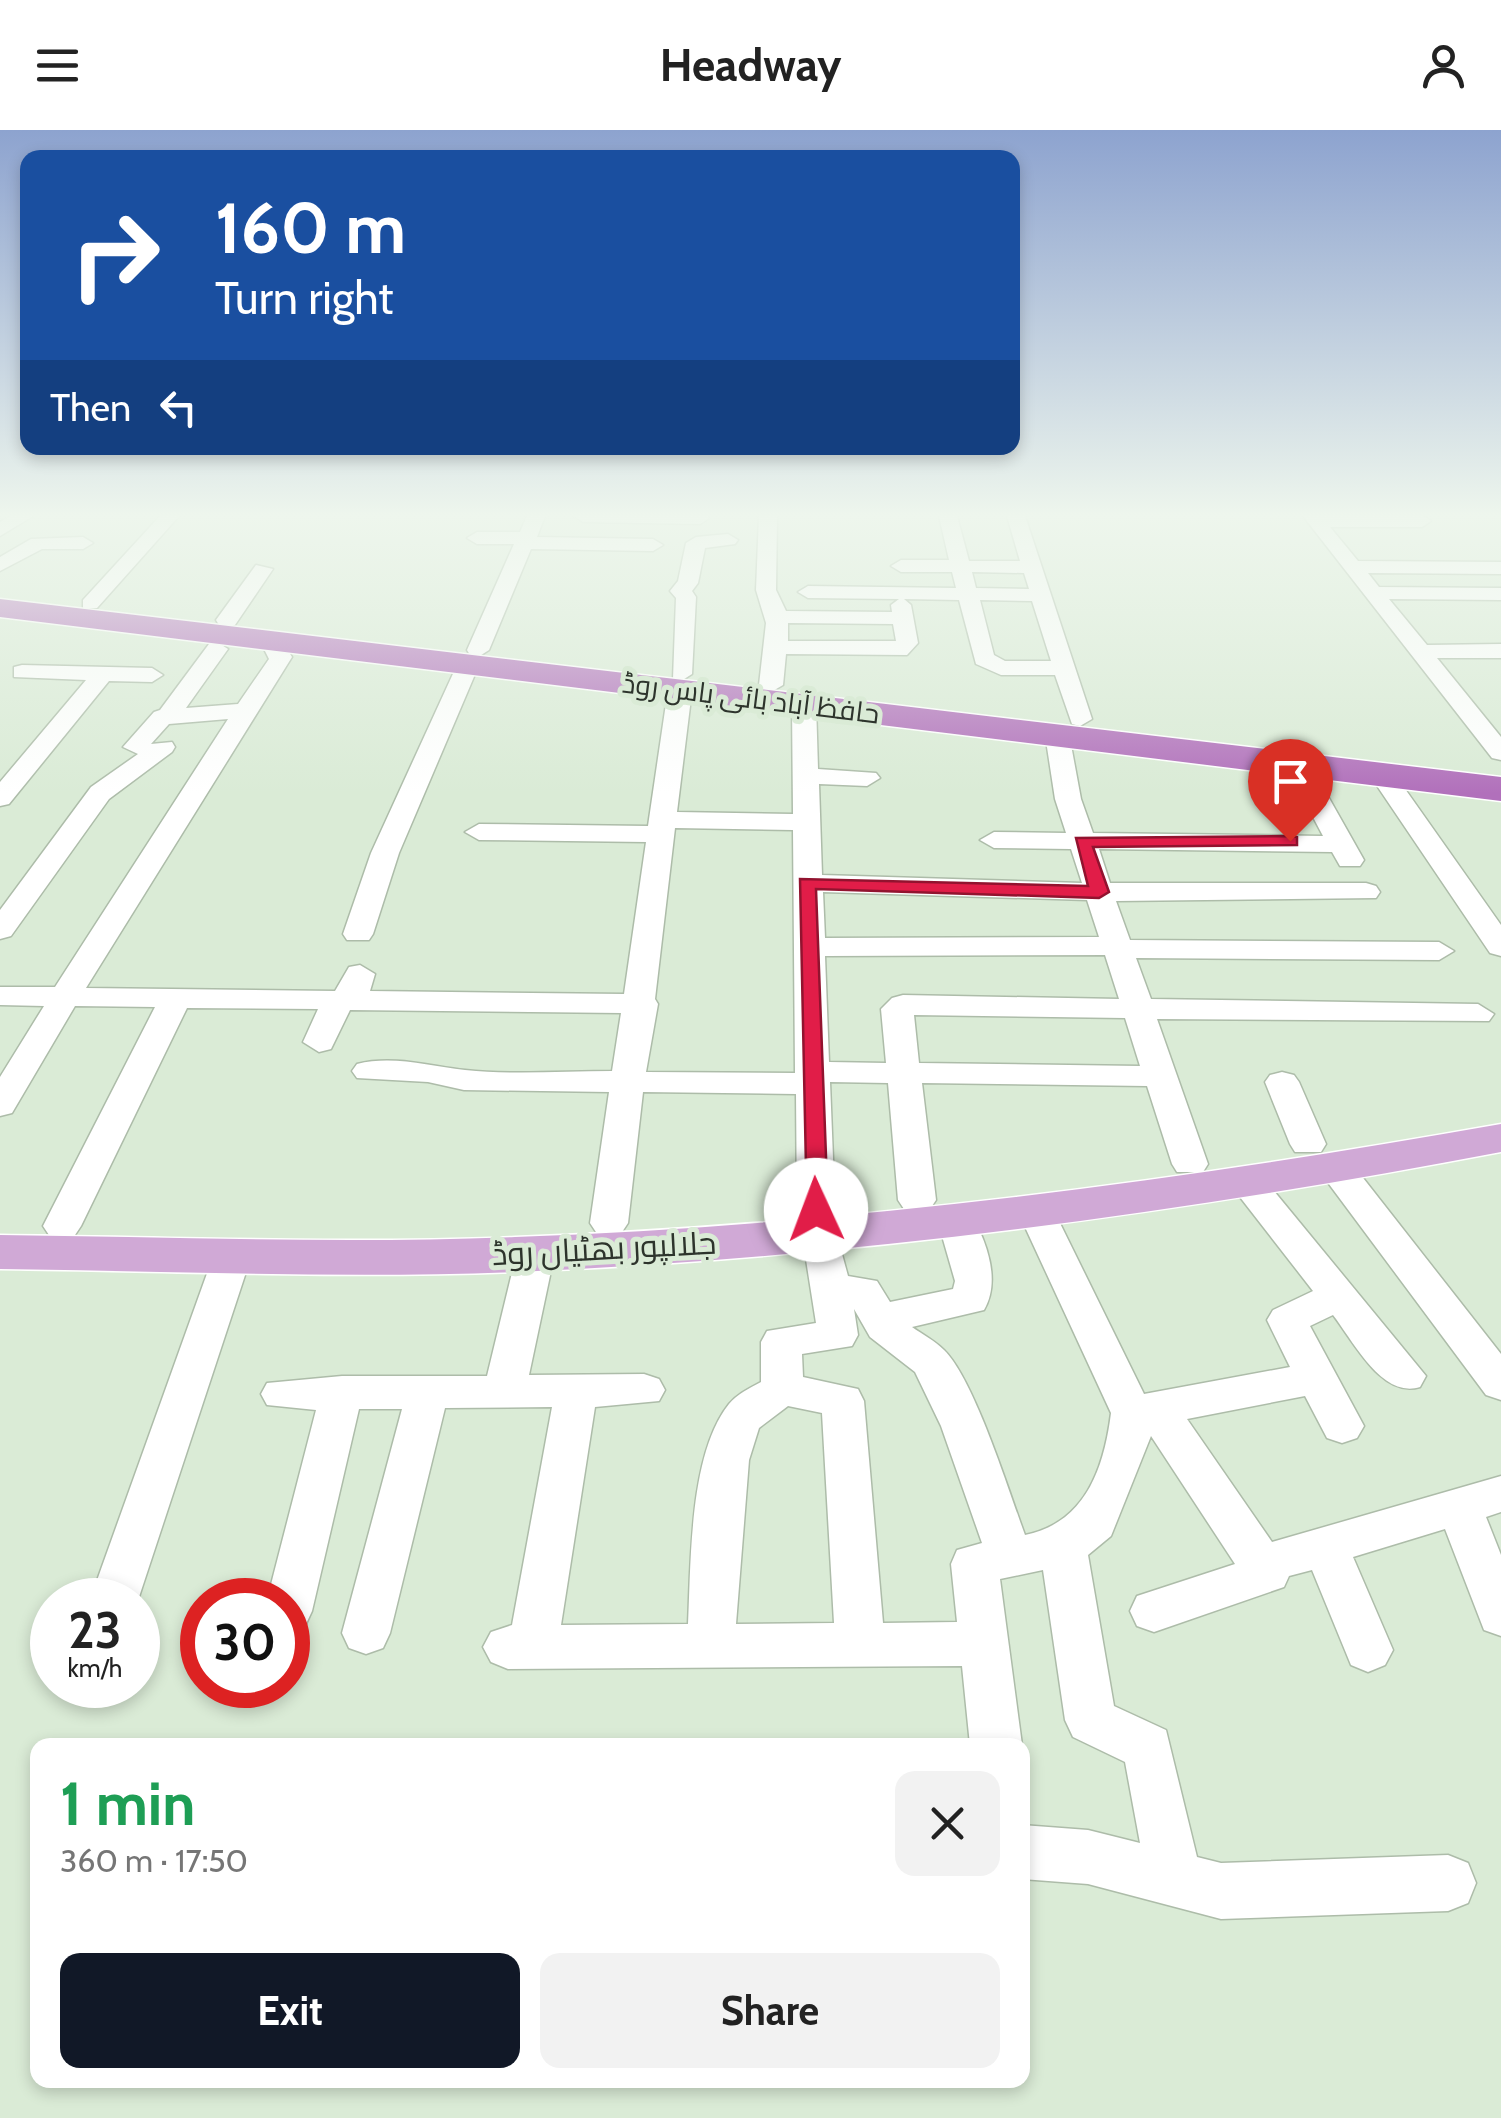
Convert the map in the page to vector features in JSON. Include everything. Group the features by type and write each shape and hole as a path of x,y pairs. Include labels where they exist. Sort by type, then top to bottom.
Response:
{"highway":[{"name":"حافظ آباد بائی پاس روڈ","path":"6,609 272,641 473,658"},
{"name":"حافظ آباد بائی پاس روڈ","path":"111,609 222,634 681,682 804,704 1501,770"},
{"name":"حافظ آباد بائی پاس روڈ","path":"681,682 771,684 1068,726 1298,764 1501,789"}],"main road":[{"name":"جلالپور بھٹیاں روڈ","path":"937,1211 1038,1214 1247,1183 1322,1156 1501,1112"},
{"name":"جلالپور بھٹیاں روڈ","path":"0,1252 369,1258 536,1252 937,1211 1190,1164 1322,1156 1501,1138"},
{"name":"جلالپور بھٹیاں روڈ","path":"0,1225 367,1230 818,1222"}],"street":[{"path":"221,747 135,747 152,726 170,715 238,609"},
{"path":"358,934 386,853 496,609"},
{"path":"610,1223 665,827 685,609"},
{"path":"771,684 777,609"},
{"path":"972,609 984,660 990,664 1066,668"},
{"path":"1047,609 1066,668 1068,799 1190,1164"},
{"path":"1385,609 1501,753"},
{"path":"775,647 899,650 907,644 901,612 778,617"},
{"path":"0,1105 221,747 281,657 272,652 272,641"},
{"path":"1419,652 1501,652"},
{"path":"0,657 28,665 152,675"},
{"path":"0,694 28,665 66,657"},
{"path":"1,795 104,674"},
{"path":"782,1389 780,1342 838,1335 818,1222 811,1078 804,704"},
{"path":"170,715 245,711"},
{"path":"0,930 100,793 163,747"},
{"path":"807,883 1369,897 1298,764"},
{"path":"1382,774 1501,947"},
{"path":"805,776 867,778"},
{"path":"479,832 806,822"},
{"path":"994,840 1342,844"},
{"path":"808,947 1439,951"},
{"path":"320,1042 338,1001 353,994 360,974"},
{"path":"0,996 642,1004"},
{"path":"62,1226 176,998"},
{"path":"879,1318 970,1300 975,1281 937,1211 903,1073 896,1008 902,1004 1478,1014"},
{"path":"369,1071 428,1072 464,1080 632,1082 903,1073 1160,1076"},
{"path":"1282,1082 1322,1156 1501,1384"},
{"path":"1247,1183 1405,1376"},
{"path":"1038,1214 1144,1411 1267,1573 1154,1612"},
{"path":"505,1391 536,1252"},
{"path":"122,1578 233,1254"},
{"path":"830,1288 863,1291 879,1318 930,1362 963,1426 1010,1556"},
{"path":"1339,1295 1286,1320 1342,1426"},
{"path":"1144,1411 1314,1378"},
{"path":"711,1646 717,1538 730,1456 743,1417 782,1389 843,1401 860,1645"},
{"path":"576,1390 520,1647 986,1644"},
{"path":"282,1394 644,1390"},
{"path":"296,1578 342,1392"},
{"path":"366,1633 428,1392"},
{"path":"995,1738 974,1564 1064,1547 1095,1523 1144,1411"},
{"path":"1261,1565 1480,1501 1500,1613"},
{"path":"1064,1547 1090,1720 1148,1747 1174,1878"},
{"path":"1326,1547 1368,1650"},
{"path":"1030,1853 1088,1857 1220,1890 1448,1883"}],"route":[{"path":"816,1210 807,883 1099,892 1082,842 1290,841"}]}
